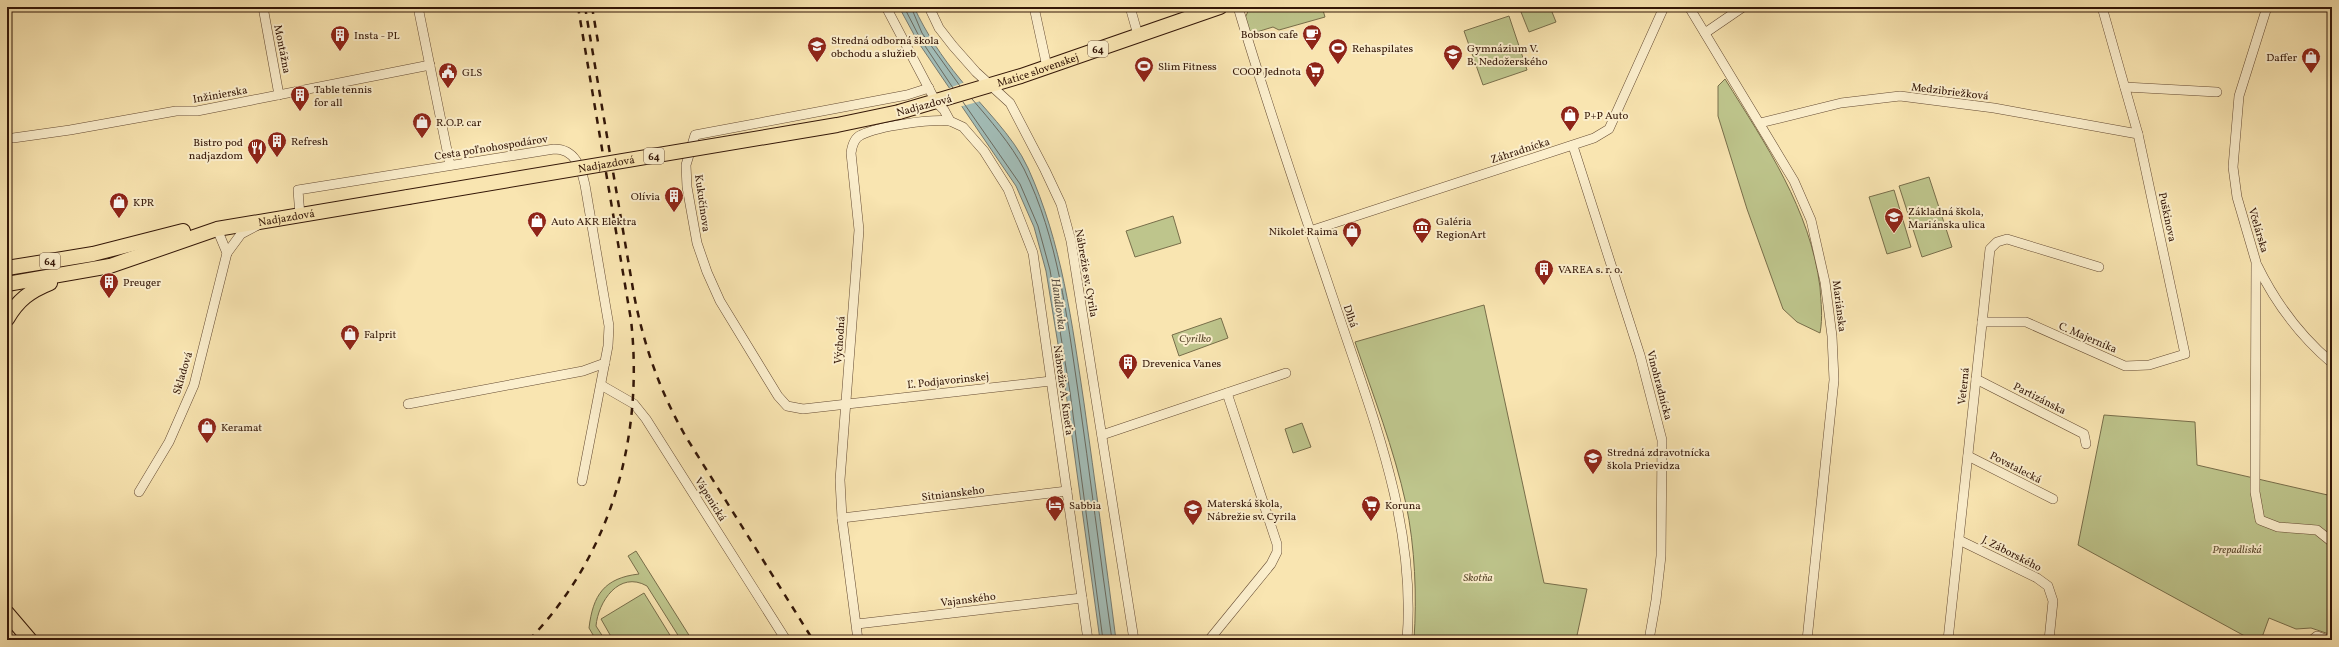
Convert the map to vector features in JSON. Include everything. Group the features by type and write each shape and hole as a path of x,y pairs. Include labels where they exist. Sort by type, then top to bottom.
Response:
{"main road":[{"name":"Matice slovenskej","path":"991,86 1220,7"},
{"name":"Nadjazdová","path":"7,268 93,254 185,231 217,229 300,216 837,125 905,111 991,86"},
{"name":"Nadjazdová","path":"7,284 83,272 110,266 217,229"},
{"path":"7,319 16,305 28,293 83,272"},
{"path":"7,613 30,640"}],"street":[{"name":"Montážna","path":"263,7 279,95"},
{"path":"418,7 450,165"},
{"name":"Nábrežie A. Kmeťa","path":"886,7 928,88 942,101 944,110 950,121 963,127 984,151 1008,190 1033,253 1088,640"},
{"name":"Nábrežie sv. Cyrila","path":"928,7 939,28 953,46 991,86 1010,103 1061,204 1071,241 1134,640"},
{"path":"1034,7 1047,67"},
{"path":"1130,7 1138,35"},
{"name":"Dlhá","path":"1238,7 1264,97 1392,480 1405,550 1409,614 1407,640"},
{"name":"Záhradnícka","path":"1310,231 1573,146 1594,138 1609,129 1664,7"},
{"name":"Mariánska","path":"1689,7 1794,181 1811,220 1825,282 1832,336 1834,380 1807,640"},
{"path":"1705,33 1742,7"},
{"name":"Puškinova","path":"2102,7 2138,134 2185,354"},
{"name":"Včelárska","path":"2267,7 2239,96 2233,167 2241,214 2256,262 2255,492 2260,520 2278,527 2317,530 2332,542"},
{"name":"Inžinierska","path":"13,138 70,130 176,111 197,111 430,65"},
{"path":"2125,87 2217,92"},
{"name":"Kukučínova","path":"847,403 803,409 787,406 778,396 720,301 707,272 697,243 687,187 686,165 695,135 907,94 928,88"},
{"name":"Medzibriežková","path":"1760,124 1842,104 1900,96 1994,108 2138,134"},
{"path":"905,111 911,124"},
{"name":"Východná","path":"858,640 842,518 840,480 859,230 850,153 853,142 860,135 911,124 937,120 950,121"},
{"name":"Vinohradnícka","path":"1573,146 1640,355 1662,440 1660,556 1656,600 1649,640"},
{"name":"Cesta poľnohospodárov","path":"300,216 298,190 554,149 567,151 577,161 585,185 608,311 609,336 605,363 582,481"},
{"name":"Skladová","path":"139,492 169,442 194,384 227,253 241,234 263,222"},
{"path":"217,229 227,253"},
{"name":"Veterná","path":"1948,640 1990,249 1997,242 2007,239 2099,267"},
{"path":"2256,262 2268,289 2282,310 2296,328 2332,363"},
{"name":"C. Majerníka","path":"1982,322 2026,322 2125,366 2149,365 2185,354"},
{"path":"408,404 583,371 605,363"},
{"path":"1102,435 1286,372"},
{"name":"Partizánska","path":"1976,379 2084,434 2086,444"},
{"name":"Ľ. Podjavorinskej","path":"847,403 1051,381"},
{"name":"Vápenická","path":"601,385 634,404 646,419 786,640"},
{"path":"1209,640 1271,564 1277,552 1278,544 1227,393"},
{"name":"Povstalecká","path":"1968,456 2053,499"},
{"name":"Sitnianskeho","path":"842,518 1067,491"},
{"name":"J. Záborského","path":"1959,540 2037,578 2048,586 2053,601 2050,640"},
{"name":"Vajanského","path":"857,624 1082,598"},
{"path":"2312,640 2317,636 2328,640"}],"green space":[{"path":"1250,7 1322,7 1325,17 1279,30 1273,27 1250,34 1245,18"},
{"path":"1519,7 1550,7 1556,22 1529,32"},
{"path":"1509,16 1527,70 1483,85 1464,31"},
{"path":"1725,79 1756,128 1784,178 1807,231 1815,258 1820,287 1822,316 1820,333 1797,322 1783,309 1747,209 1718,116 1718,86"},
{"path":"1929,177 1952,247 1922,257 1899,186"},
{"path":"1894,190 1911,247 1887,254 1869,197"},
{"path":"1173,216 1181,243 1135,257 1126,231"},
{"name":"Skotňa","path":"1484,305 1544,583 1587,589 1576,640 1414,640 1414,572 1406,504 1389,443 1355,342"},
{"name":"Cyrilko","path":"1221,318 1228,338 1179,356 1172,335"},
{"name":"Prepadliská","path":"2104,415 2195,422 2197,465 2332,496 2332,635 2311,628 2296,629 2269,618 2261,640 2252,640 2078,545"},
{"path":"1302,423 1311,447 1293,453 1285,429"},
{"path":"636,551 692,640 681,640 647,586 637,582 628,582 619,585 612,591 601,607 596,626 605,640 596,640 589,628 597,597 602,590 617,579 639,574 628,556"},
{"path":"644,593 673,640 613,640 601,619"}],"water":[{"name":"Handlovka","path":"899,7 914,7 929,35 947,62 1006,133 1022,156 1040,196 1057,254 1070,313 1084,403 1116,640 1100,640 1066,393 1046,271 1034,227 1016,186 918,42"}],"pier":[{"path":"965,82 981,101 959,107 947,89"}],"railway":[{"path":"529,640 558,606 582,570 601,532 616,491 626,450 632,407 634,364 631,320 578,7"},
{"path":"585,7 634,295 654,368 668,403 686,437 813,640"},
{"path":"592,7 598,42"}],"place":[{"name":"Bobson cafe","path":"1312,51"},
{"name":"Insta - PL","path":"340,52"},
{"name":"Stredná odborná škola obchodu a služieb","path":"817,63"},
{"name":"Rehaspilates","path":"1338,65"},
{"name":"Gymnázium V. B. Nedožerského","path":"1453,71"},
{"name":"Daffer","path":"2311,74"},
{"name":"Slim Fitness","path":"1144,83"},
{"name":"COOP Jednota","path":"1315,88"},
{"name":"GLS","path":"448,89"},
{"name":"Table tennis for all","path":"300,112"},
{"name":"P+P Auto","path":"1570,132"},
{"name":"R.O.P. car","path":"422,139"},
{"name":"Refresh","path":"277,158"},
{"name":"Bistro pod nadjazdom","path":"257,165"},
{"name":"Olívia","path":"674,213"},
{"name":"KPR","path":"119,219"},
{"name":"Základná škola, Mariánska ulica","path":"1894,234"},
{"name":"Auto AKR Elektra","path":"537,238"},
{"name":"Galéria RegionArt","path":"1422,244"},
{"name":"Nikolet Raima","path":"1352,248"},
{"name":"VAREA s. r. o.","path":"1544,286"},
{"name":"Preuger","path":"109,299"},
{"name":"Falprit","path":"350,351"},
{"name":"Drevenica Vanes","path":"1128,380"},
{"name":"Keramat","path":"207,444"},
{"name":"Stredná zdravotnícka škola Prievidza","path":"1593,475"},
{"name":"Sabbia","path":"1055,522"},
{"name":"Koruna","path":"1371,522"},
{"name":"Materská škola, Nábrežie sv. Cyrila","path":"1193,526"}]}
